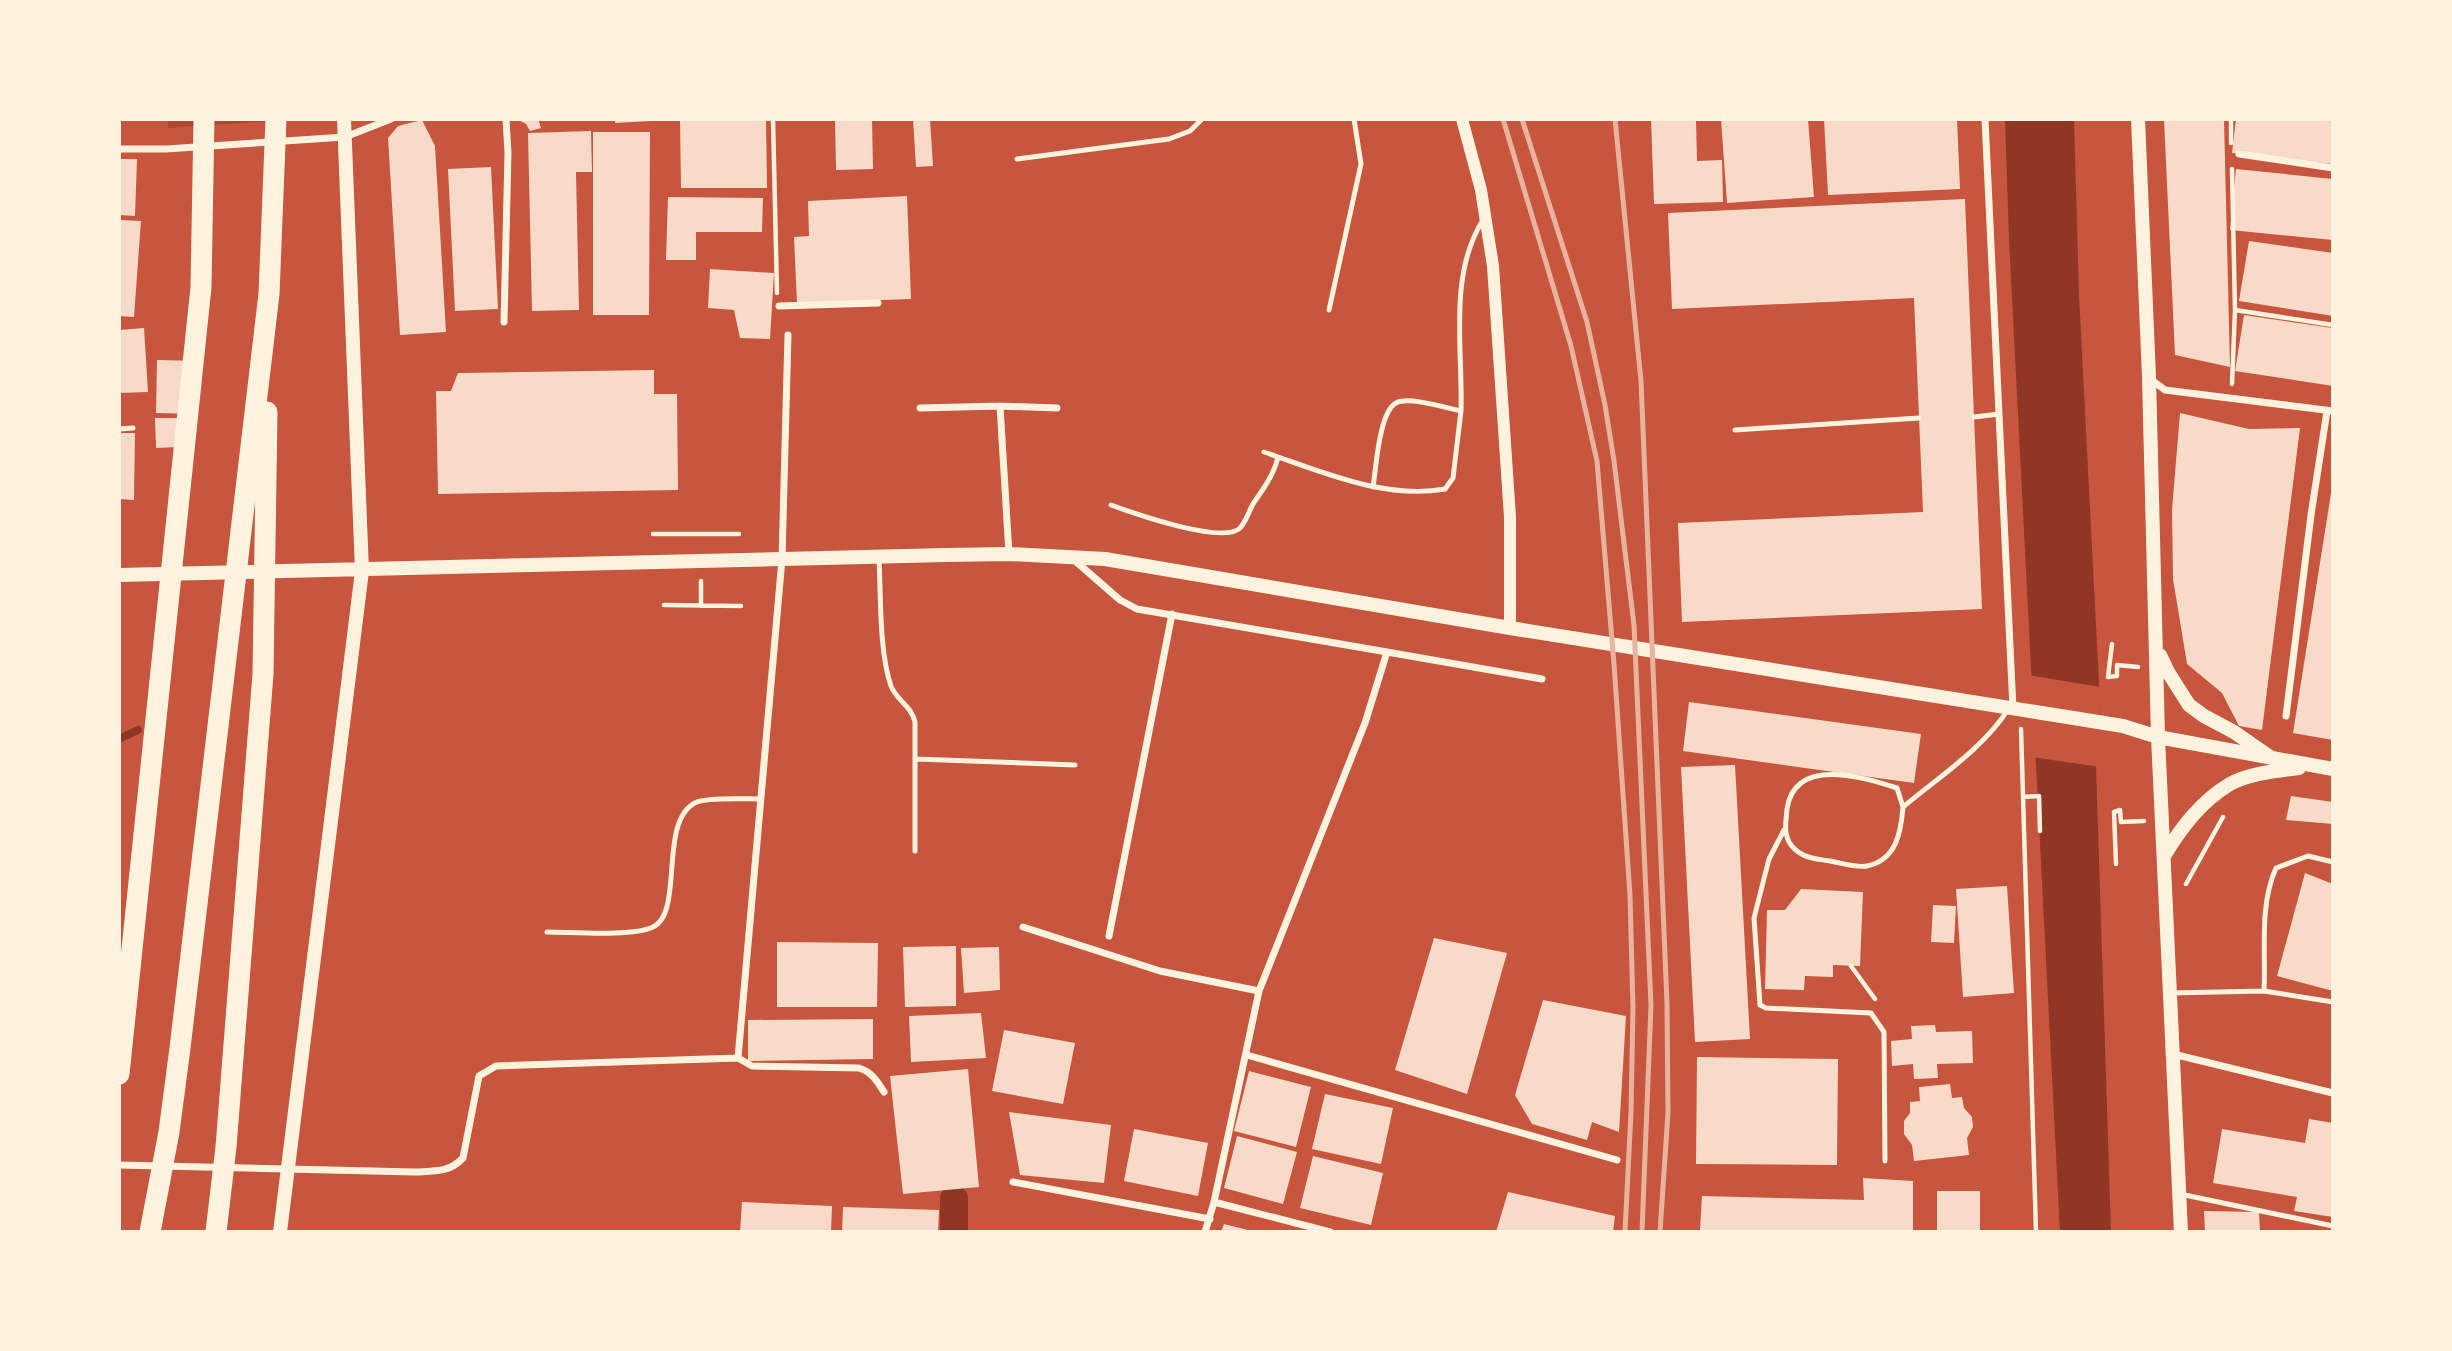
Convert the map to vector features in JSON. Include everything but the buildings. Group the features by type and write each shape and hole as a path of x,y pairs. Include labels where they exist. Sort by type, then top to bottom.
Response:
{"highway":[{"path":"119,1074 201,287 204,119"},
{"path":"216,1232 226,1147 263,674 276,119"},
{"path":"150,1232 169,1132 180,1048 270,294"}],"main road":[{"path":"280,1232 362,570 344,119"},
{"path":"2138,119 2149,377 2158,737 2182,1232"},
{"path":"119,575 879,556 1069,555 2123,726 2158,737 2333,769"},
{"path":"2156,644 2168,672 2189,705 2274,760"},
{"path":"2164,856 2182,828 2201,807 2231,783 2267,773 2315,766"}],"street":[{"path":"119,149 166,149 345,137 391,119"},
{"path":"504,322 508,153 506,119"},
{"path":"1462,119 1481,190 1493,266 1510,517 1510,628"},
{"path":"1985,119 2014,709"},
{"path":"2239,154 2333,168"},
{"path":"779,306 878,303"},
{"path":"738,1058 782,559 788,335"},
{"path":"2149,377 2165,390 2330,411 2311,515 2286,716"},
{"path":"1000,406 1009,554"},
{"path":"920,408 1057,408"},
{"path":"1069,555 1121,600 1137,609 1542,679"},
{"path":"1109,936 1172,614"},
{"path":"1205,1232 1214,1202 1259,992 1365,723 1388,653"},
{"path":"1023,927 1160,971 1259,992"},
{"path":"2172,1054 2333,1093"},
{"path":"1247,1055 1617,1160"},
{"path":"119,1165 436,1171 455,1167 463,1158 479,1076 496,1066 738,1058 752,1066 867,1070 884,1092"},
{"path":"1013,1182 1210,1219"},
{"path":"1214,1202 1329,1232"}],"lane":[{"path":"1017,159 1168,139 1190,131 1202,119"},
{"path":"1329,310 1361,164 1353,119"},
{"path":"1264,452 1374,487 1426,493 1445,489 1453,478 1461,411 1460,318 1465,264 1474,235 1485,216"},
{"path":"1374,487 1387,412 1396,403 1410,401 1461,411"},
{"path":"1974,417 1999,414"},
{"path":"1735,430 1919,418"},
{"path":"119,429 133,428"},
{"path":"1111,505 1160,521 1217,534 1230,533 1240,528 1270,478 1278,457"},
{"path":"879,556 885,659 894,693 909,707 913,715 916,759 915,851"},
{"path":"1903,807 1981,742 2014,709"},
{"path":"916,759 1075,765"},
{"path":"1784,830 1791,845 1806,858 1866,866 1886,857 1901,835 1903,807 1897,788 1824,773 1808,777 1794,790 1788,803 1784,830 1769,859 1754,918 1760,1005 1766,1008 1871,1013 1880,1023 1884,1032 1885,1161"},
{"path":"547,932 637,932 658,924 663,918 667,903 678,820 687,808 698,801 761,799"},
{"path":"2264,991 2264,931 2270,882 2276,868 2308,856 2333,862"},
{"path":"2170,993 2264,991 2333,1002"},
{"path":"2180,1194 2333,1226"}],"path":[{"path":"773,119 779,306"},
{"path":"2231,119 2231,146"},
{"path":"2231,398 2235,310 2232,160"},
{"path":"2235,310 2333,324"},
{"path":"653,534 739,534"},
{"path":"664,605 741,606"},
{"path":"2112,644 2108,677 2117,676 2117,665"},
{"path":"2014,709 2023,797 2036,1232"},
{"path":"2023,797 2039,796 2040,831"},
{"path":"2116,864 2115,812 2120,810 2122,822"},
{"path":"2186,884 2223,817"}],"shaded area":[{"path":"168,119 300,119 168,128"},
{"path":"2005,119 2074,119 2079,295 2101,722 2096,766 2111,1232 2060,1232"}],"pier":[{"path":"2028,675 2101,687 2100,767 2032,757"}],"waterway":[{"path":"119,739 138,730"},
{"path":"954,1199 954,1232"}],"railway":[{"path":"1503,119 1571,346 1597,461 1630,895 1633,1008 1625,1232"},
{"path":"1522,119 1587,322 1614,461 1634,625 1651,1005 1642,1232"},
{"path":"1615,119 1641,381 1667,1003 1668,1113 1660,1232"}]}
